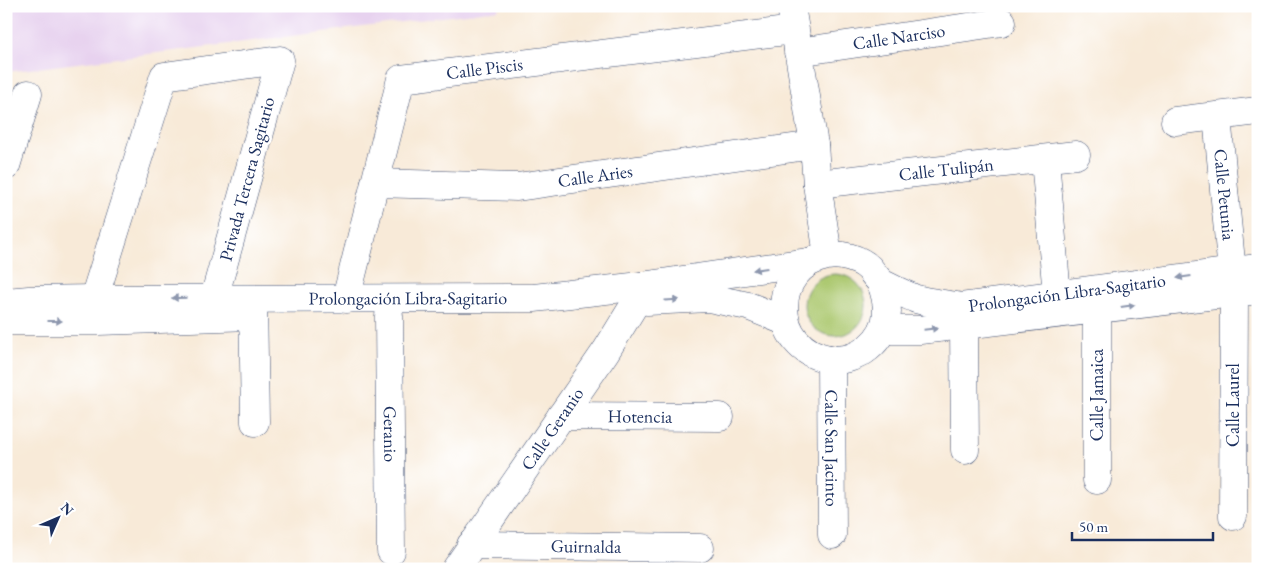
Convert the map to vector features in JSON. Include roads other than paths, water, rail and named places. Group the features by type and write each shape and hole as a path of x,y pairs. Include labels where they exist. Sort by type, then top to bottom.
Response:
{"street":[{"name":"Calle Narciso","path":"794,29 1002,22"},
{"path":"794,29 814,145 817,184 818,259"},
{"name":"Calle Piscis","path":"346,299 401,79 794,29"},
{"name":"Privada Tercera Sagitario","path":"94,299 164,76 280,60 214,298"},
{"path":"6,166 28,94"},
{"path":"1174,121 1258,111"},
{"name":"Calle Petunia","path":"1217,117 1245,280"},
{"name":"Calle Aries","path":"375,183 517,187 814,145"},
{"name":"Calle Tulipán","path":"817,184 1045,160 1076,155"},
{"path":"1045,160 1057,295"},
{"path":"849,257 868,266 881,282 887,298 887,314 883,330 874,343 861,353 831,360 815,356 802,348 791,336 785,321 784,298 793,276 818,259 849,257"},
{"name":"Prolongación Libra-Sagitario","path":"6,302 29,300 214,298 253,307 389,316 539,314 818,259"},
{"name":"Prolongación Libra-Sagitario","path":"883,330 920,330 963,316 1057,295 1245,280"},
{"name":"Prolongación Libra-Sagitario","path":"881,282 917,299 963,316 1098,310 1245,280"},
{"name":"Calle Laurel","path":"1232,516 1245,280"},
{"name":"Prolongación Libra-Sagitario","path":"6,321 98,321 346,299 534,298 638,294 709,298 748,306 785,321"},
{"name":"Calle Geranio","path":"456,569 606,351 638,294"},
{"path":"253,307 255,422"},
{"name":"Calle Jamaica","path":"1097,480 1098,310"},
{"name":"Geranio","path":"389,316 391,551"},
{"path":"963,316 965,450"},
{"name":"Calle San Jacinto","path":"831,360 832,536"},
{"name":"Hotencia","path":"561,416 720,417"},
{"name":"Guirnalda","path":"471,545 700,548"}]}
